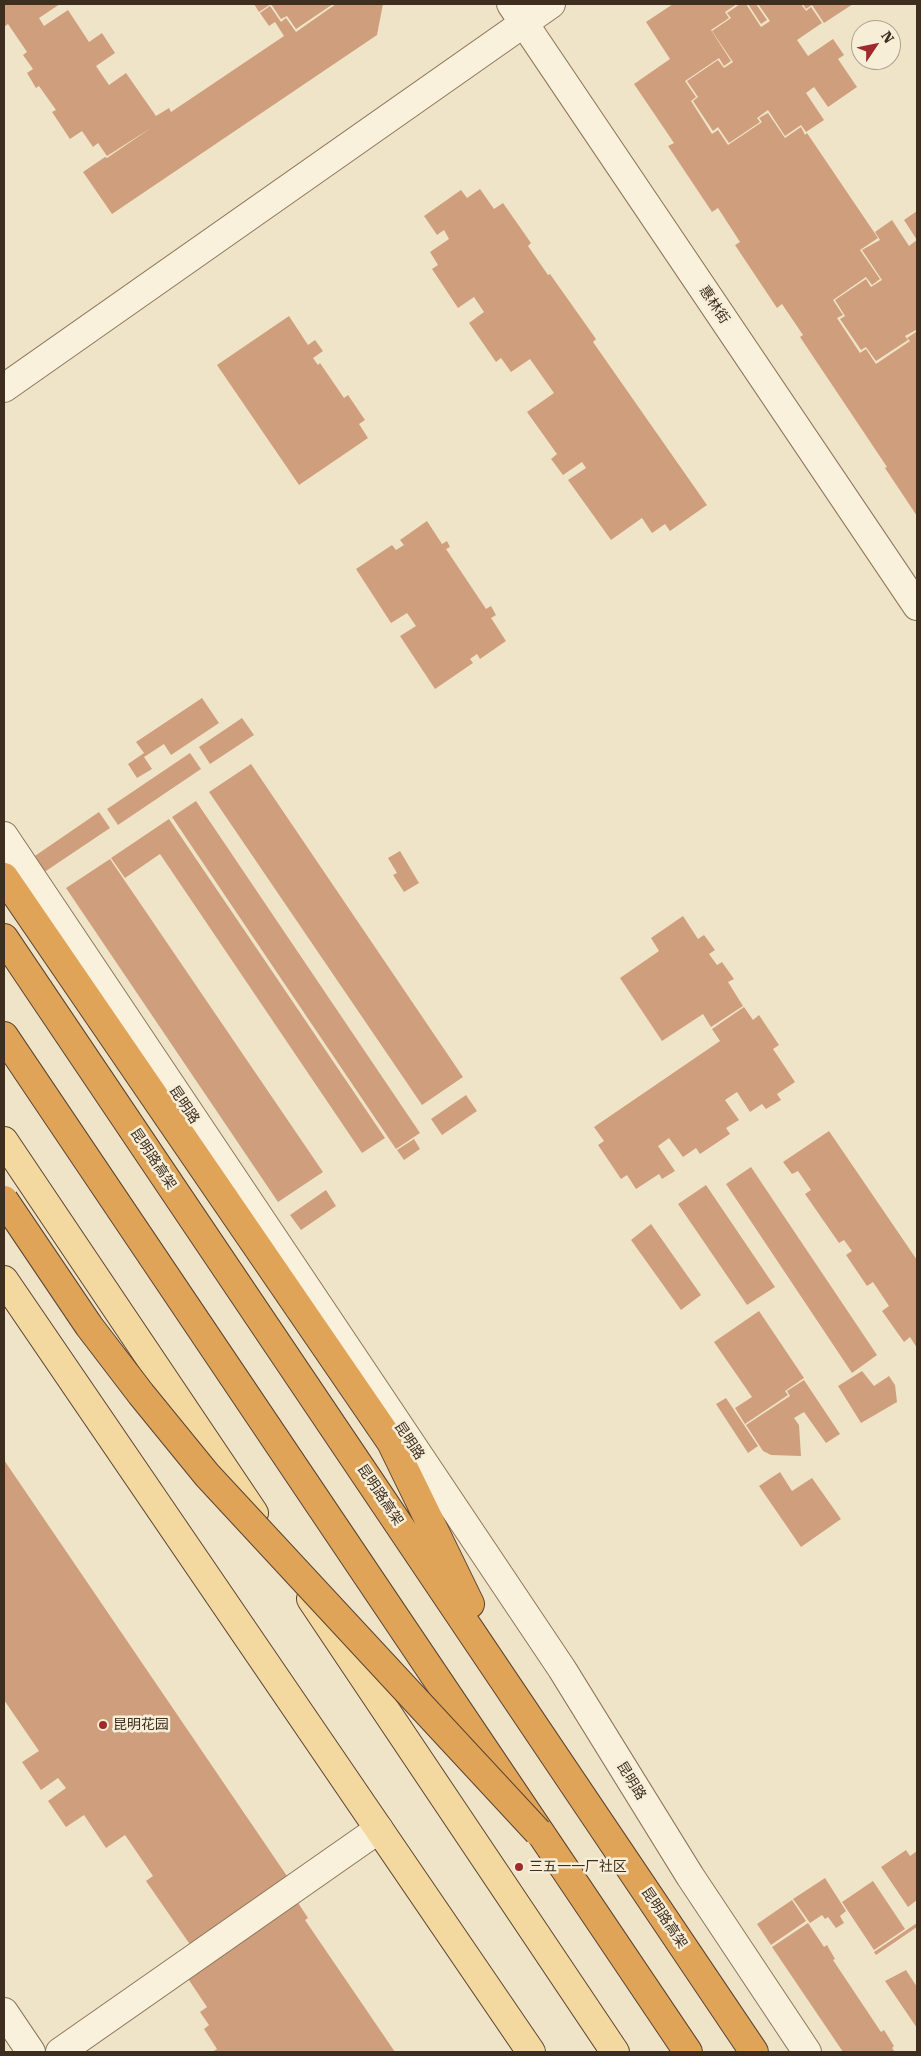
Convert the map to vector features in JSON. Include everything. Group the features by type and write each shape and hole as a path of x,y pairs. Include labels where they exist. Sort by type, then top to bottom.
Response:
{"highway":[{"path":"4,877 391,1442 512,1691"},
{"name":"昆明路高架","path":"4,938 754,2052"},
{"path":"4,1036 538,1832 688,2052"},
{"path":"4,1200 89,1326 140,1394 207,1475 538,1832"}],"main road":[{"path":"7,1154 615,2052"},
{"path":"4,1280 531,2052"}],"street":[{"path":"4,388 518,13 551,4"},
{"name":"惠林街","path":"518,13 917,606"},
{"name":"昆明路","path":"4,836 562,1669 690,1876 807,2052"},
{"path":"60,2052 379,1829"},
{"path":"4,2012 31,2052"}],"building":[{"path":"4,4 60,4 39,18 44,26 68,10 89,42 102,33 115,53 96,66 109,85 126,73 156,116 169,108 171,112 284,36 275,22 269,26 260,13 270,6 281,22 286,18 296,32 336,4 383,4 377,35 112,214 83,172 151,128 107,156 98,143 93,147 82,131 70,139 52,112 56,110 39,86 36,88 27,73 33,69 23,55 27,52 8,24 4,27"},
{"path":"254,4 271,4 259,12"},
{"path":"271,4 333,4 296,29 287,16 281,19"},
{"path":"673,4 737,4 725,12 729,18 711,30 731,61 724,66 719,58 685,81 696,97 691,101 712,134 718,130 728,145 762,122 759,118 768,113 785,138 801,127 805,135 807,133 878,238 860,250 880,279 872,285 866,277 833,300 843,315 837,318 860,353 866,349 876,364 910,341 907,338 916,332 917,334 917,516 885,468 887,467 800,337 803,335 782,304 777,308 735,245 740,242 718,208 712,212 668,146 674,143 634,84 670,59 646,22"},
{"path":"740,4 746,4 761,27 770,21 758,4 801,4 806,11 811,7 822,23 797,40 808,56 833,39 844,55 838,59 857,87 828,107 814,87 806,93 824,120 806,132 801,125 785,136 768,110 757,118 760,122 729,143 718,127 713,131 693,101 698,97 687,81 718,60 724,68 733,62 712,31 731,18 727,13"},
{"path":"748,4 756,4 767,20 761,24"},
{"path":"803,4 853,4 824,23 812,5 806,9"},
{"path":"480,189 494,209 503,203 531,243 528,246 596,339 593,342 707,505 670,531 665,524 652,533 642,518 611,540 568,480 586,468 582,462 563,475 551,459 557,454 527,412 554,393 530,359 511,372 501,358 496,362 469,323 484,312 474,297 458,308 432,269 438,265 430,252 449,239 444,230 437,235 424,216 461,190 467,198"},
{"path":"917,211 917,240 904,220"},
{"path":"892,220 909,246 917,240 917,331 905,336 908,340 876,361 866,347 861,350 840,319 845,316 835,300 866,279 871,287 882,280 862,250 880,240 875,232"},
{"path":"289,316 308,345 315,340 323,351 313,358 318,365 320,363 344,398 348,395 365,420 359,424 368,438 299,485 217,365"},
{"path":"427,521 442,544 447,541 450,547 446,549 486,609 491,606 496,615 491,618 506,641 480,659 477,654 470,659 473,663 435,689 400,636 416,626 407,613 391,623 356,569 392,545 396,550 404,545 400,540"},
{"path":"202,698 219,723 171,755 164,744 144,757 152,769 137,778 128,764 144,753 136,742"},
{"path":"242,718 254,735 210,764 199,747"},
{"path":"190,753 201,769 118,825 107,809"},
{"path":"251,764 463,1077 422,1105 209,792"},
{"path":"196,801 420,1133 396,1149 172,817"},
{"path":"99,812 110,828 40,875 29,860"},
{"path":"169,819 385,1138 362,1153 160,854 125,878 111,858"},
{"path":"400,851 419,883 404,892 393,875 397,873 388,858"},
{"path":"110,859 323,1172 278,1202 66,888"},
{"path":"683,916 698,939 704,935 715,950 709,954 717,965 722,962 734,979 728,982 743,1006 711,1027 703,1014 662,1041 620,978 659,951 651,938"},
{"path":"744,1007 753,1020 759,1015 779,1045 773,1049 795,1082 777,1094 781,1100 766,1109 762,1104 750,1112 737,1092 725,1100 739,1120 726,1128 730,1134 700,1154 696,1148 683,1157 669,1138 658,1146 675,1171 662,1179 659,1174 636,1189 627,1175 621,1179 598,1145 604,1141 594,1127 720,1041 712,1029"},
{"path":"466,1095 477,1111 442,1135 431,1119"},
{"path":"829,1131 917,1260 917,1348 910,1337 904,1342 882,1311 889,1306 873,1282 867,1286 846,1255 852,1251 844,1240 839,1243 805,1194 811,1190 798,1171 792,1174 783,1162"},
{"path":"414,1139 420,1149 404,1160 397,1150"},
{"path":"751,1167 877,1355 852,1373 726,1184"},
{"path":"706,1185 775,1287 747,1305 678,1204"},
{"path":"326,1190 336,1206 301,1230 290,1215"},
{"path":"651,1224 701,1295 681,1310 631,1240"},
{"path":"759,1311 804,1378 785,1391 788,1395 745,1424 735,1408 752,1397 714,1342"},
{"path":"862,1371 874,1386 889,1376 895,1385 897,1402 861,1423 838,1386"},
{"path":"804,1380 840,1434 826,1443 804,1412 794,1418 799,1425 801,1456 771,1455 763,1451 746,1425 790,1396 787,1391"},
{"path":"726,1398 758,1446 748,1453 716,1404"},
{"name":"昆明花园","path":"4,1460 289,1879 191,1946 146,1881 153,1876 125,1835 106,1848 84,1815 66,1827 48,1801 66,1788 58,1778 41,1790 22,1762 39,1751 4,1700"},
{"path":"780,1472 792,1491 812,1478 841,1519 801,1547 759,1486"},
{"path":"906,1850 910,1856 917,1851 917,1900 908,1907 881,1867"},
{"path":"825,1878 846,1911 840,1916 844,1923 836,1928 828,1917 825,1919 822,1915 810,1923 793,1899"},
{"path":"873,1881 905,1929 874,1950 842,1902"},
{"path":"285,1883 308,1918 305,1920 395,2052 212,2052 217,2049 204,2029 209,2025 200,2012 207,2007 174,1958"},
{"path":"792,1900 806,1921 771,1945 757,1924"},
{"path":"808,1923 824,1947 827,1945 835,1959 833,1960 881,2032 884,2030 894,2046 892,2048 895,2052 843,2052 772,1947"},
{"path":"917,1923 917,1927 876,1955 874,1952"},
{"path":"906,1970 917,1987 917,2028 885,1981"}],"place":[{"name":"昆明花园","path":"103,1725"},
{"name":"三五一一厂社区","path":"519,1867"}]}
